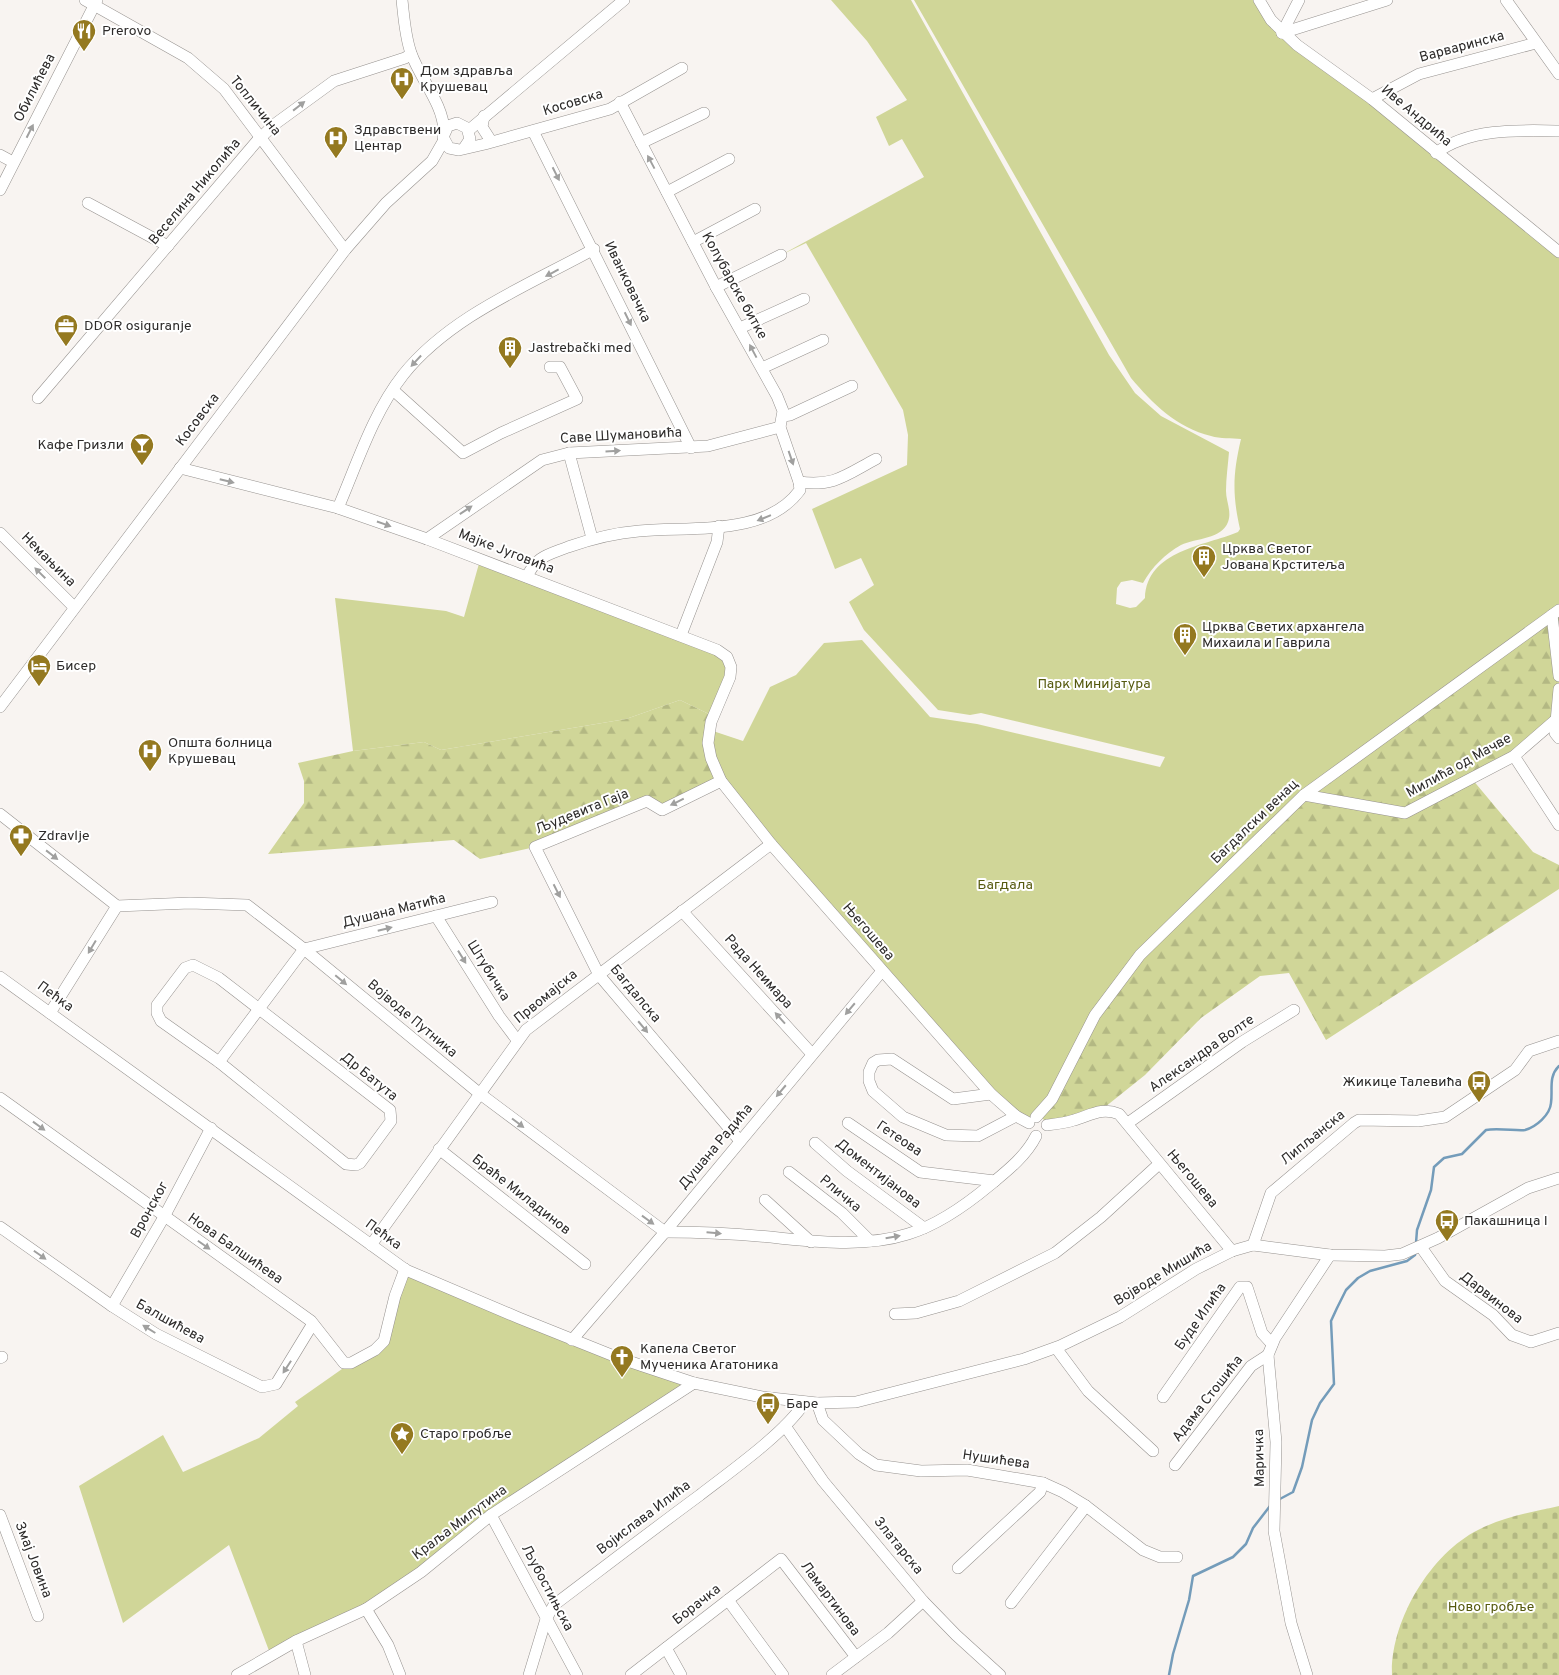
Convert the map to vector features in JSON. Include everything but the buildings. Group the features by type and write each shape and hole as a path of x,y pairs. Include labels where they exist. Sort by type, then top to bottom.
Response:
{"street":[{"path":"402,0 405,28 411,54 440,110 444,136 449,148 460,149"},
{"name":"Косовска","path":"432,161 444,136 464,128 482,117 624,0"},
{"name":"Иве Андрића","path":"1258,0 1270,20 1282,33 1372,99 1559,252"},
{"path":"1282,33 1299,0"},
{"path":"1282,33 1387,0"},
{"path":"1506,0 1559,74"},
{"name":"Топличина","path":"92,2 188,58 224,89 345,250"},
{"name":"Обилићева","path":"0,190 92,2"},
{"name":"Варваринска","path":"1372,99 1419,74 1536,43"},
{"name":"Веселина Николића","path":"38,398 261,137 334,81 405,58 411,54"},
{"name":"Косовска","path":"0,707 345,250 386,202 432,161 460,149 610,109 682,68"},
{"name":"Колубарске битке","path":"620,102 716,287 777,396 799,486"},
{"path":"440,110 464,128 492,141"},
{"path":"641,143 704,113"},
{"path":"482,117 482,127 492,141"},
{"name":"Косовска","path":"460,149 469,142 464,128"},
{"name":"Иванковачка","path":"533,130 691,448"},
{"path":"1436,153 1450,143 1483,134 1559,131"},
{"path":"0,155 14,162"},
{"path":"667,192 729,159"},
{"path":"88,203 168,246"},
{"path":"693,242 755,209"},
{"path":"338,508 364,446 394,390 403,376 426,351 452,328 594,250"},
{"path":"716,287 781,255"},
{"path":"740,328 804,299"},
{"path":"762,368 823,340"},
{"path":"394,390 463,453 516,426 577,400 560,367 550,367"},
{"name":"Саве Шумановића","path":"427,539 542,460 569,453 691,448 727,442 782,421 790,415 852,386"},
{"path":"569,453 592,538"},
{"path":"527,577 532,564 548,555 592,538 634,531 749,524 782,509 799,486 832,483 876,459"},
{"name":"Мајке Југовића","path":"180,468 338,508 427,539 717,650 727,657 731,667 730,678 711,722 708,743"},
{"path":"681,635 717,542 718,526"},
{"name":"Немањина","path":"0,533 74,607"},
{"path":"1555,613 1559,676"},
{"name":"Багдалски венац","path":"1032,1120 1052,1099 1095,1015 1140,955 1304,794 1555,613"},
{"path":"1559,689 1555,733 1559,738"},
{"name":"Милића од Мачве","path":"1304,794 1405,813 1514,756 1557,717"},
{"name":"Његошева","path":"708,743 711,758 721,781 771,844 992,1094 1016,1116 1032,1120"},
{"path":"1514,756 1559,825"},
{"name":"Људевита Гаја","path":"535,847 647,801 662,810 721,781"},
{"path":"0,814 117,906 50,1013"},
{"name":"Првомајска","path":"371,1245 517,1040 544,1014 771,844"},
{"name":"Багдалска","path":"535,847 599,974 740,1141"},
{"name":"Душана Матића","path":"304,948 492,902"},
{"name":"Војводе Путника","path":"117,906 190,903 246,905 304,948 479,1093 665,1232"},
{"name":"Рада Неимара","path":"682,911 812,1054"},
{"name":"Штубичка","path":"436,916 499,1016 517,1040"},
{"path":"219,1062 259,1011 304,948"},
{"name":"Др Батута","path":"193,965 219,978 259,1011 390,1110 391,1121 360,1163 351,1166 346,1164 219,1062 161,1021 156,1013 157,1005 169,987 185,968 193,965"},
{"name":"Душана Радића","path":"572,1340 665,1232 882,971"},
{"name":"Пећка","path":"0,977 405,1269 572,1340 694,1383 762,1397 811,1402"},
{"name":"Александра Волте","path":"1128,1124 1242,1042 1294,1010"},
{"name":"Липљанска","path":"1253,1245 1272,1193 1354,1123 1359,1120 1418,1120 1445,1117 1515,1070 1529,1051 1559,1041"},
{"path":"992,1094 953,1099 892,1059 885,1058 873,1063 869,1081 873,1091 903,1117 946,1135 978,1136 1016,1116"},
{"name":"Нова Балшићева","path":"0,1098 311,1321 312,1325 344,1363 351,1363 375,1350 384,1342 395,1296 405,1269"},
{"name":"Његошева","path":"1047,1125 1072,1121 1100,1110 1111,1110 1120,1114 1232,1251"},
{"path":"665,1232 702,1232 811,1242 870,1241 906,1235 924,1228 973,1199 994,1181 1024,1154 1036,1136 1044,1133 1047,1125 1042,1118 1032,1120 1030,1132 1036,1136"},
{"name":"Гетеова","path":"848,1123 920,1172 994,1181"},
{"name":"Вронског","path":"112,1306 164,1217 211,1128"},
{"name":"Доментијанова","path":"815,1143 847,1171 924,1228"},
{"name":"Браће Миладинов","path":"439,1149 585,1264"},
{"path":"895,1314 916,1313 959,1301 1055,1253 1102,1217 1159,1164"},
{"name":"Рличка","path":"789,1172 842,1213 870,1241"},
{"name":"Војводе Мишића","path":"811,1402 872,1399 1024,1359 1056,1348 1120,1317 1196,1269 1232,1251 1253,1245 1330,1255 1386,1256 1402,1254 1424,1245 1528,1188 1559,1178"},
{"path":"765,1200 811,1242"},
{"name":"Балшићева","path":"0,1227 112,1306 156,1334 267,1388 276,1384 312,1325"},
{"name":"Дарвинова","path":"1424,1245 1445,1281 1493,1315 1512,1335 1531,1342 1559,1333"},
{"name":"Маричка","path":"1307,1675 1291,1623 1274,1532 1276,1442 1268,1355 1272,1344 1330,1255"},
{"name":"Буде Илића","path":"1163,1397 1240,1287 1247,1286 1262,1333 1272,1344"},
{"path":"1056,1348 1088,1392 1153,1452"},
{"name":"Адама Стошића","path":"1175,1465 1251,1366 1268,1355"},
{"name":"Краља Милутина","path":"237,1675 296,1641 366,1609 421,1572 492,1515 694,1383"},
{"name":"Војислава Илића","path":"529,1675 546,1619 554,1605 731,1471 811,1402"},
{"name":"Нушићева","path":"811,1402 822,1420 859,1454 876,1465 921,1471 968,1470 1043,1483 1086,1506 1143,1550 1160,1557 1177,1557"},
{"name":"Златарска","path":"785,1426 823,1480 923,1601 986,1671 1000,1675"},
{"path":"958,1568 1040,1492 1043,1483"},
{"path":"1011,1603 1086,1506"},
{"name":"Змај Јовина","path":"0,1515 38,1616"},
{"name":"Љубостињска","path":"492,1515 577,1675"},
{"name":"Борачка","path":"631,1675 781,1559"},
{"name":"Ламартинова","path":"781,1559 856,1658"},
{"path":"728,1600 783,1675"},
{"path":"832,1675 888,1633 923,1601"},
{"path":"366,1609 380,1630 400,1675"},
{"path":"296,1641 305,1675"},
{"path":"666,1648 681,1675"}],"green space":[{"path":"831,0 911,0 1109,355 1135,393 1161,416 1229,452 1226,491 1229,518 1225,528 1214,535 1181,545 1175,549 1155,566 1143,583 1132,580 1121,582 1117,588 1116,604 1130,608 1136,607 1145,598 1148,582 1156,569 1167,560 1195,546 1238,532 1240,529 1234,484 1241,439 1215,437 1176,421 1157,405 1131,378 914,0 1259,0 1271,20 1559,252 1559,611 1033,1118 1016,1116 721,781 710,730 743,741 770,687 796,675 824,643 862,640 930,717 977,724 1160,767 1165,757 981,713 970,715 938,710 864,630 849,602 874,585 861,558 835,569 812,509 907,465 908,435 903,410 806,243 781,255 924,177 902,139 889,146 876,117 907,100 867,41"},
{"path":"480,560 704,643 731,667 713,716 680,700 626,719 441,750 424,742 353,751 335,598 446,611 464,617"},
{"path":"1559,610 1559,717 1514,756 1472,779 1533,852 1559,865 1559,889 1326,1040 1289,973 1260,976 1201,1018 1145,1075 1100,1111 1046,1122 1042,1118 1095,1015 1140,955 1304,795"},
{"path":"680,700 713,716 708,743 721,781 662,810 647,801 535,847 480,859 454,840 268,854 304,803 304,781 298,763 353,751 424,742 441,750 626,719"},
{"name":"Старо гробље","path":"406,1270 694,1383 491,1515 366,1609 271,1656 229,1545 123,1623 79,1486 163,1435 183,1472 259,1438 298,1406 295,1402 390,1338"},
{"name":"Ново гробље","path":"1559,1506 1559,1675 1392,1675 1393,1655 1398,1633 1406,1612 1429,1572 1444,1555 1460,1541 1488,1525 1518,1515"}],"waterway":[{"path":"1416,1243 1417,1230 1431,1190 1434,1167 1444,1158 1462,1154 1486,1130 1525,1130 1538,1123 1550,1107 1553,1074 1559,1066"},
{"path":"1278,1500 1293,1492 1302,1467 1312,1420 1320,1403 1334,1384 1331,1321 1346,1290 1358,1278 1370,1271 1407,1261 1415,1255 1416,1251"},
{"path":"1169,1675 1173,1654 1189,1600 1193,1576 1233,1557 1246,1544 1253,1528 1270,1506"}],"place":[{"name":"Prerovo","path":"84,52"},
{"name":"Дом здравља Крушевац","path":"402,100"},
{"name":"Здравствени Центар","path":"336,159"},
{"name":"DDOR osiguranje","path":"66,347"},
{"name":"Jastrebački med","path":"510,369"},
{"name":"Кафе Гризли","path":"142,466"},
{"name":"Црква Светог Јована Крститеља","path":"1204,578"},
{"name":"Црква Светих архангела Михаила и Гаврила","path":"1185,656"},
{"name":"Бисер","path":"39,687"},
{"name":"Општа болница Крушевац","path":"150,772"},
{"name":"Zdravlje","path":"21,857"},
{"name":"Жикице Талевића","path":"1479,1103"},
{"name":"Пакашница I","path":"1447,1242"},
{"name":"Капела Светог Мученика Агатоника","path":"622,1378"},
{"name":"Баре","path":"768,1425"},
{"name":"Старо гробље","path":"402,1455"}],"park label":[{"name":"Парк Минијатура","path":"1094,684"},
{"name":"Багдала","path":"1005,885"}]}
